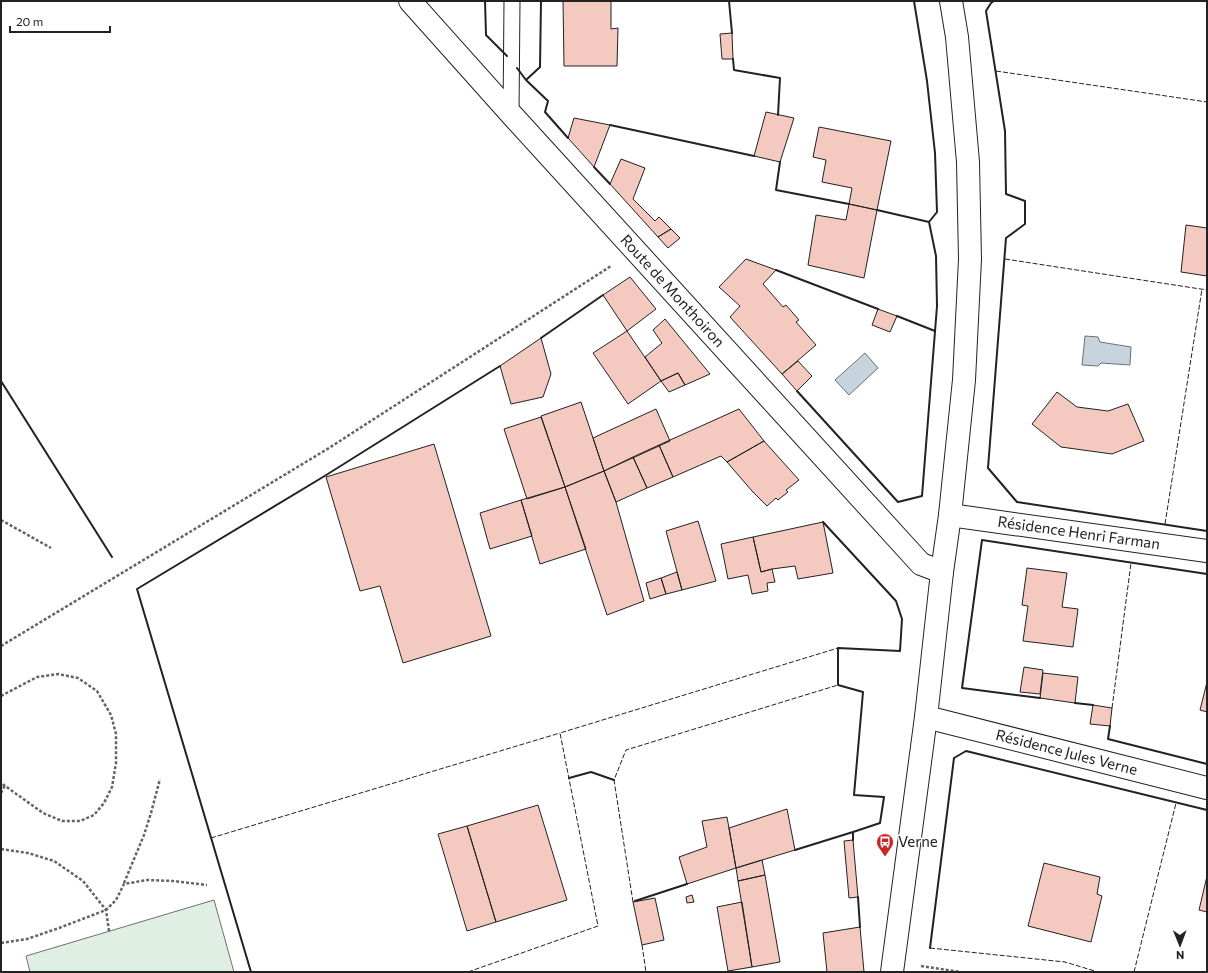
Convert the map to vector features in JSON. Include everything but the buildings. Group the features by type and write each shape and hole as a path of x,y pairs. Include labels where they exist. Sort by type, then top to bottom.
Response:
{"street":[{"name":"Route de Monthoiron","path":"410,1 921,564 942,572"},
{"path":"893,967 926,717 942,572 950,515 964,380 970,259 968,162 957,37 951,1"},
{"name":"Résidence Henri Farman","path":"950,515 1207,551"},
{"name":"Résidence Jules Verne","path":"926,717 1207,788"}],"lane":[{"path":"511,114 512,1"}],"path":[{"path":"1,646 329,448 635,250"},
{"path":"1,520 51,548"},
{"path":"1,696 38,677 58,674 78,678 97,691 111,715 116,734 116,763 112,787 104,804 94,815 80,821 62,821 42,813 1,783"},
{"path":"1,943 27,939 59,928 106,910 116,900 144,835 160,779"},
{"path":"1,793 5,785"},
{"path":"1,849 28,853 54,861 83,881 106,910 109,931"},
{"path":"124,884 147,880 207,884"},
{"path":"893,967 960,972"}],"green space":[{"path":"214,900 234,972 30,972 26,956"}],"shaded area":[{"path":"1085,336 1098,337 1100,342 1131,347 1130,365 1101,363 1098,366 1082,365"},
{"path":"865,353 878,368 849,395 835,380"}],"fence":[{"path":"996,71 1207,102"},
{"path":"1005,259 1207,290"},
{"path":"1165,524 1202,289"},
{"path":"1112,708 1131,563"},
{"path":"468,972 598,926 560,733 838,648"},
{"path":"633,902 614,780 626,750 838,685"},
{"path":"211,838 560,733"},
{"path":"1134,972 1176,803"},
{"path":"642,945 646,972"},
{"path":"930,948 1065,962 1098,972"}],"wall":[{"path":"485,1 486,35 507,56"},
{"path":"526,80 540,67 541,1"},
{"path":"729,1 732,33"},
{"path":"797,391 898,502 922,496 937,306 936,256 929,222 937,212 935,153 927,81 914,1"},
{"path":"994,1 986,11 1005,131 1006,194 1025,201 1025,224 1006,238 988,468 1017,502 1207,531"},
{"path":"733,59 734,70 780,78 778,115"},
{"path":"517,68 526,80 548,101 545,112 568,138"},
{"path":"610,125 754,156"},
{"path":"780,162 776,190 849,204"},
{"path":"594,167 610,184"},
{"path":"877,210 929,222"},
{"path":"776,270 878,309"},
{"path":"541,338 603,295"},
{"path":"897,316 935,331"},
{"path":"251,972 137,589 323,477 500,366"},
{"path":"1,381 112,557"},
{"path":"823,522 896,601 902,619 900,651 838,648 838,685 863,692 854,795 884,797 880,823 853,832 853,840"},
{"path":"1040,698 962,688 982,540 1207,574"},
{"path":"1075,703 1093,705"},
{"path":"1110,726 1108,739 1207,764"},
{"path":"930,948 954,758 966,751 1207,810"},
{"path":"569,778 591,772 614,780"},
{"path":"795,850 853,832"},
{"path":"635,901 687,884"},
{"path":"858,897 860,927"}],"place":[{"name":"Verne","path":"885,857"}]}
